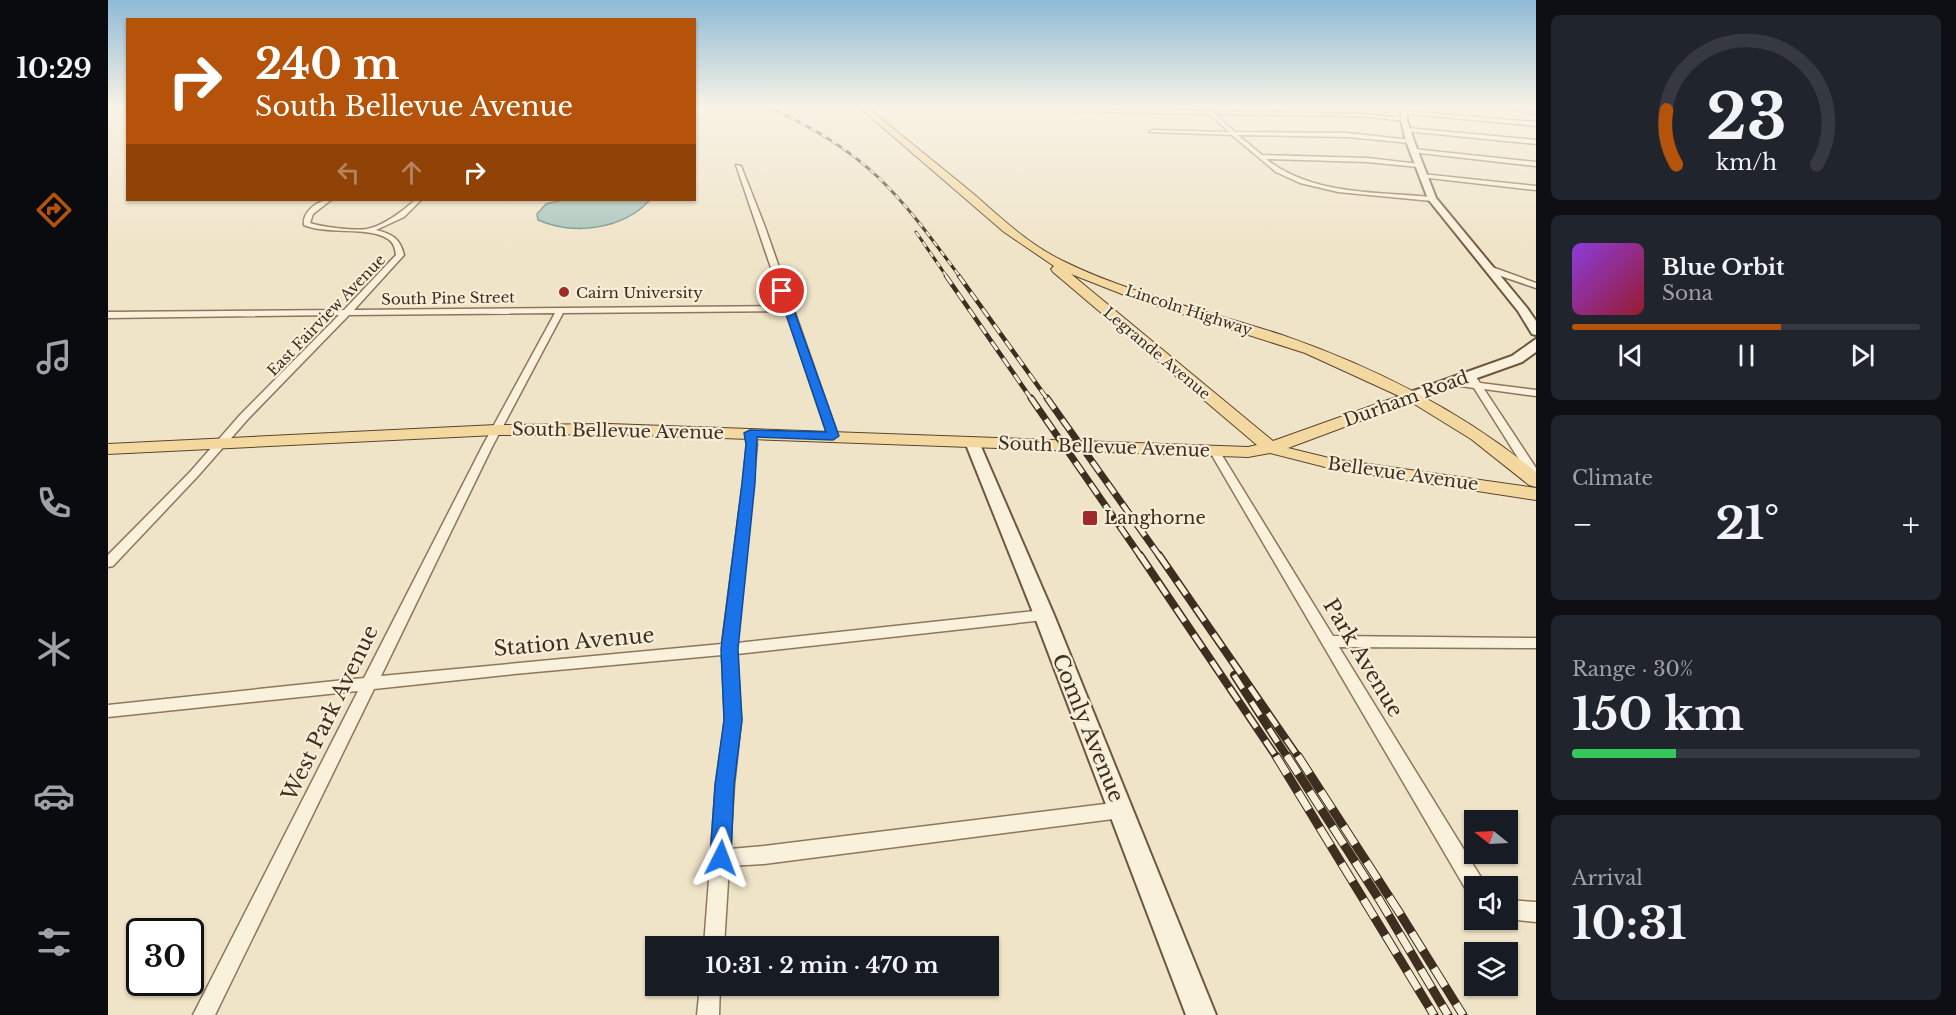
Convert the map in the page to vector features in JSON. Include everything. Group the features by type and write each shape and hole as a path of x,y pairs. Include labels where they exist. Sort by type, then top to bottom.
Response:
{"main road":[{"name":"Lincoln Highway","path":"920,154 1015,235 1044,256 1106,284 1320,354 1413,396 1477,435 1536,479"},
{"path":"1414,154 1432,199 1523,309 1536,331"},
{"name":"Legrande Avenue","path":"1044,256 1079,289 1271,448"},
{"name":"Durham Road","path":"1271,448 1454,382 1474,380 1517,359 1533,349 1536,343"},
{"name":"South Bellevue Avenue","path":"108,449 496,430 609,429 1215,452 1248,452 1271,448"},
{"name":"Comly Avenue","path":"972,442 1044,615 1201,1015"},
{"name":"Bellevue Avenue","path":"1271,448 1333,464 1536,494"}],"street":[{"path":"1260,154 1280,172 1306,183 1432,199"},
{"path":"1445,154 1536,164"},
{"path":"1263,157 1367,160 1418,165"},
{"path":"738,166 762,226 833,436"},
{"path":"1422,176 1536,188"},
{"name":"East Fairview Avenue","path":"108,563 399,255 398,246 385,234 369,230 327,230 306,224 306,218 310,213 327,201"},
{"path":"369,230 402,216 417,201"},
{"path":"1489,269 1534,284"},
{"name":"South Pine Street","path":"108,315 788,308"},
{"name":"West Park Avenue","path":"204,1015 371,684 387,645 496,430 560,310"},
{"path":"1474,380 1536,393"},
{"path":"1474,380 1536,479"},
{"path":"715,936 725,785 733,720 729,649 749,483 752,444 750,433"},
{"name":"Park Avenue","path":"1215,452 1469,876"},
{"name":"Station Avenue","path":"108,711 1044,615"},
{"path":"1328,641 1536,643"},
{"path":"721,858 1121,810"},
{"path":"1518,911 1536,912"},
{"path":"708,1015 709,996"}],"water":[{"path":"558,201 649,201 626,218 598,227 583,228 567,228 538,220 537,214 546,204"}],"railway":[{"path":"851,154 898,198 960,277"},
{"path":"916,232 947,277"},
{"path":"946,276 1032,400"},
{"path":"959,276 1048,400"},
{"path":"1031,398 1141,557"},
{"path":"1047,398 1160,557"},
{"path":"1140,555 1277,758"},
{"path":"1159,555 1299,758"},
{"path":"1234,675 1288,758"},
{"path":"1276,756 1434,1015"},
{"path":"1287,756 1379,899 1448,1015"},
{"path":"1298,756 1463,1015"}],"place":[{"name":"Cairn University","path":"564,292"},
{"name":"Langhorne","path":"1090,518"}],"route":[{"path":"721,858 725,785 733,720 729,649 749,483 752,444 750,433 833,436 782,291"}]}
